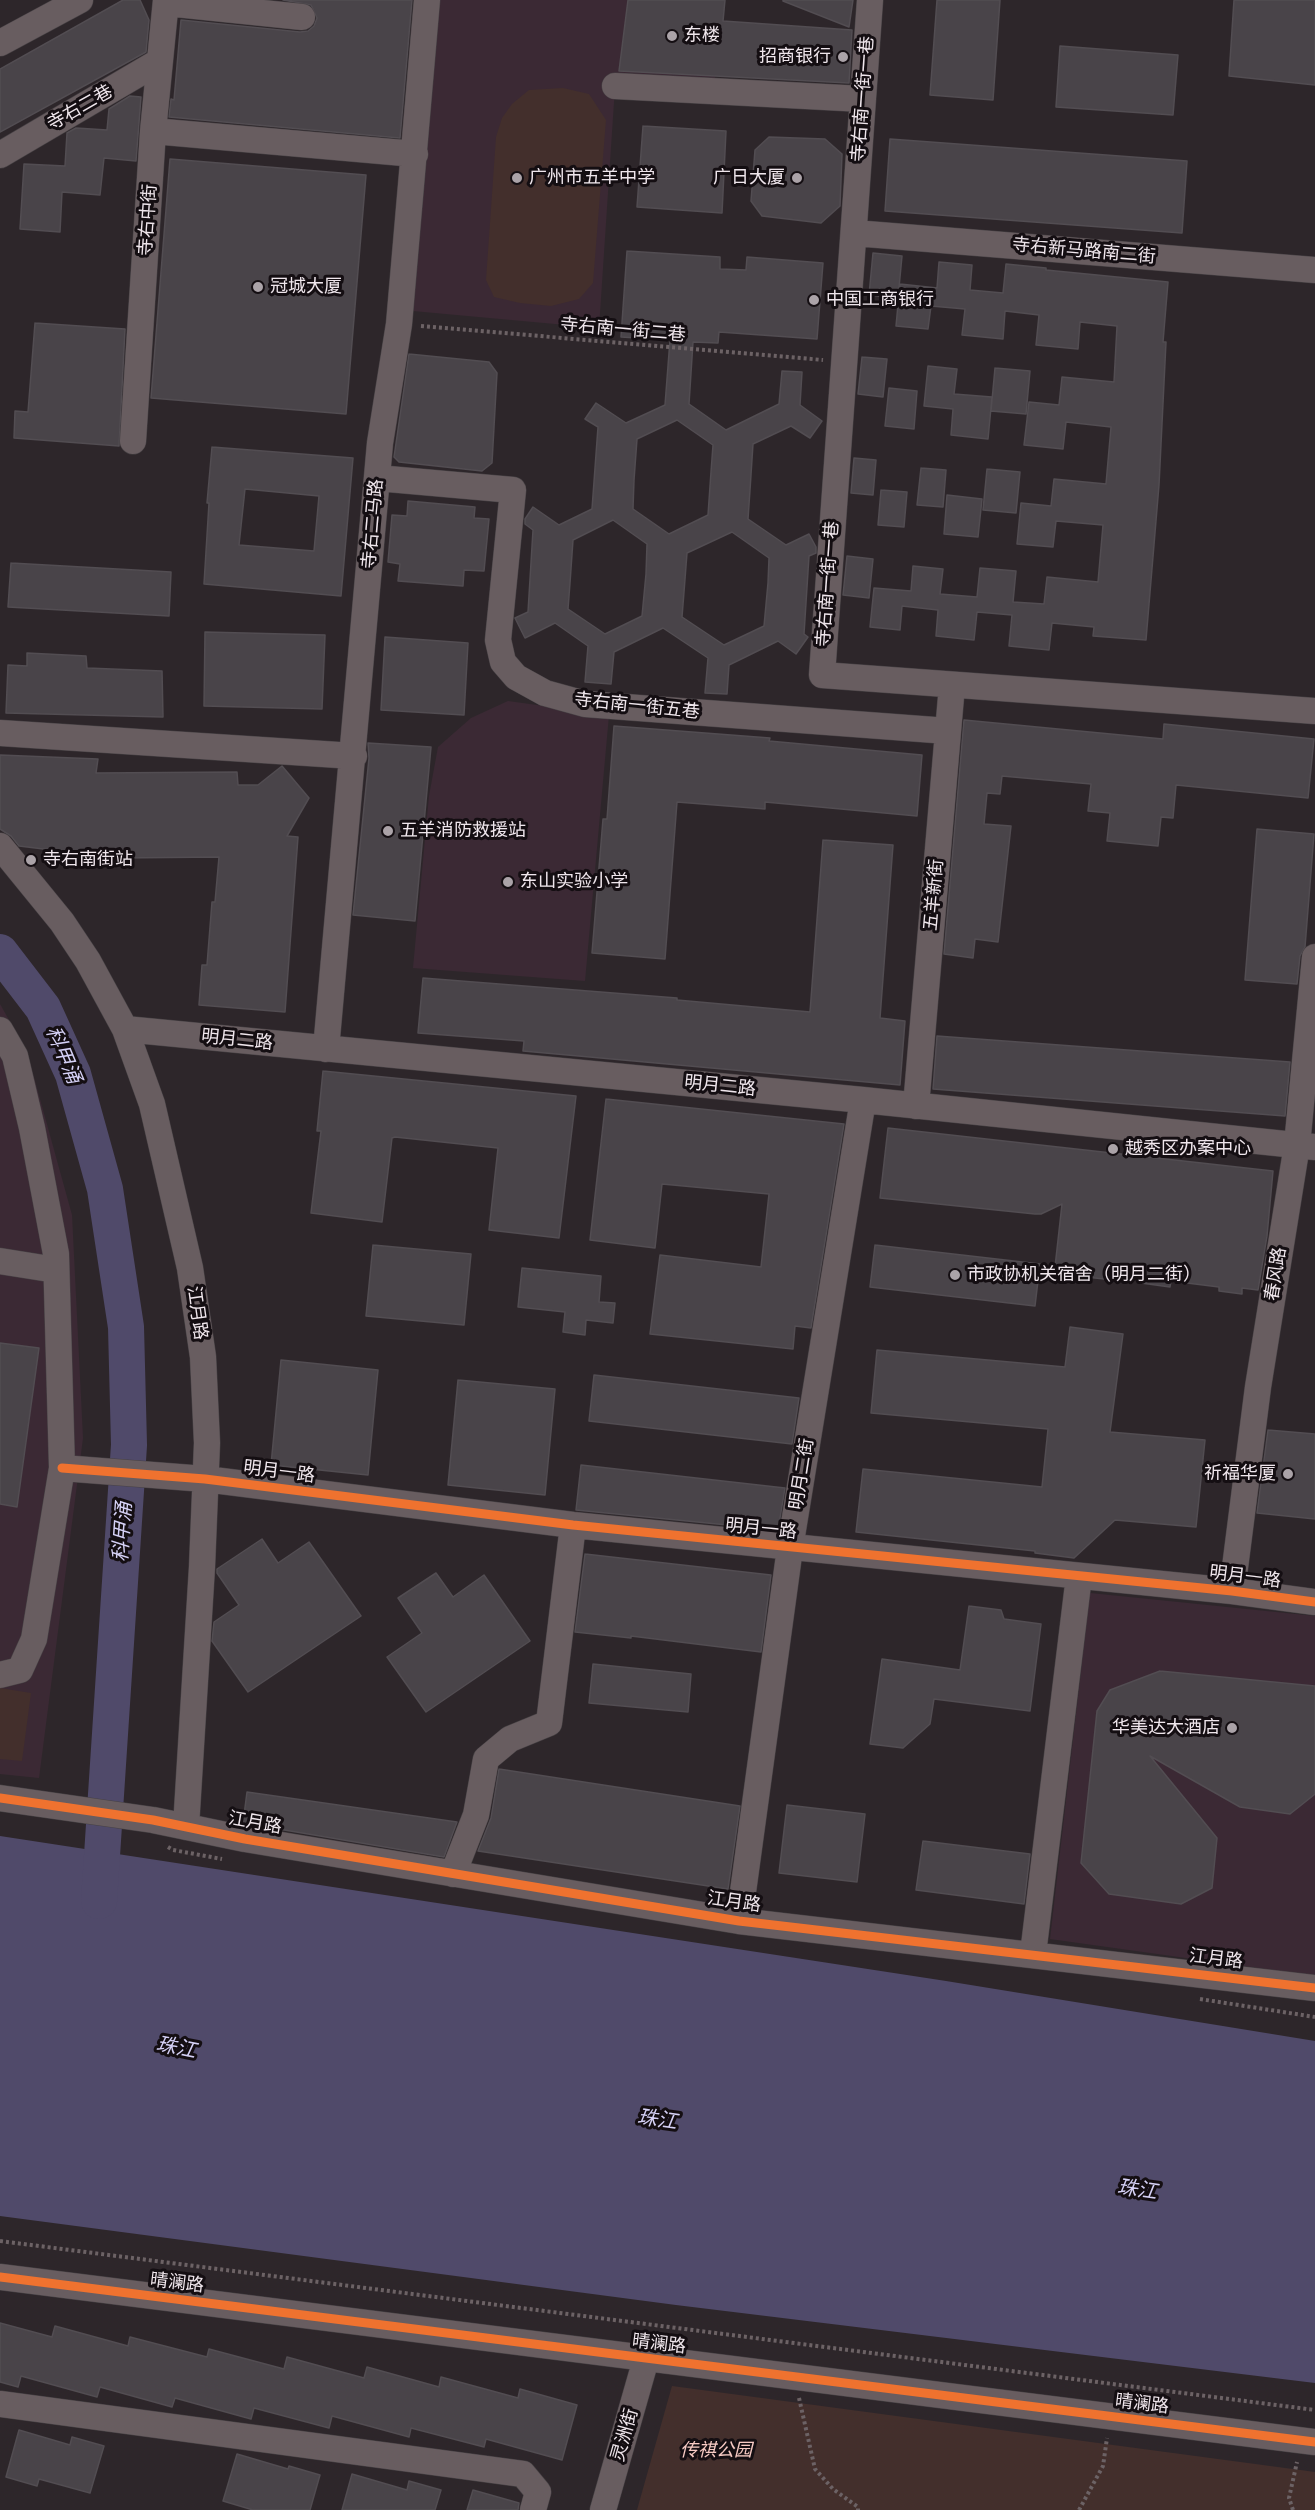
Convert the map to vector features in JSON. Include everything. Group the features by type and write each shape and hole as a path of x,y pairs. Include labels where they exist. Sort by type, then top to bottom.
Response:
{"street":[{"path":"0,43 80,0"},
{"name":"寺右二马路","path":"326,1049 354,756 380,443 399,324 427,0"},
{"name":"寺右南一街一巷","path":"870,0 822,675 1315,711"},
{"path":"166,2 302,17"},
{"name":"寺右中街","path":"133,441 153,131 166,2"},
{"name":"寺右二巷","path":"0,155 160,61"},
{"path":"615,86 863,99"},
{"path":"153,131 415,154"},
{"name":"寺右新马路南二街","path":"854,233 1315,270"},
{"name":"寺右南一街五巷","path":"377,478 513,490 498,640 502,662 516,677 545,693 585,704 948,731"},
{"name":"五羊新街","path":"916,1106 952,685"},
{"path":"0,733 354,756"},
{"name":"江月路","path":"0,846 62,922 125,1029 152,1104 190,1268 199,1321 205,1388 205,1479 202,1567 186,1827"},
{"name":"春风路","path":"1232,1591 1258,1387 1306,1146 1315,957"},
{"name":"明月二路","path":"125,1029 863,1100 1306,1146"},
{"path":"0,1030 15,1056 30,1118 56,1254 62,1468 34,1639 20,1670 0,1675"},
{"name":"明月二街","path":"739,1921 790,1548 863,1100"},
{"path":"0,1262 56,1270"},
{"name":"明月一路","path":"62,1468 205,1479 573,1525 1232,1591 1315,1602"},
{"path":"453,1874 477,1815 486,1759 510,1739 549,1723 573,1525"},
{"path":"1033,1954 1080,1576"},
{"name":"江月路","path":"0,1798 153,1820 453,1874 739,1921 1315,1988"},
{"name":"晴澜路","path":"0,2277 1308,2441"},
{"name":"灵洲街","path":"603,2510 646,2359"},
{"path":"0,2404 523,2474 538,2492 533,2510"}],"path":[{"path":"0,2241 1315,2410"},
{"path":"794,2378 815,2469 833,2489 858,2507 858,2510"},
{"path":"1079,2510 1103,2466 1111,2416"},
{"path":"1293,2510 1289,2498 1308,2441"}],"shaded area":[{"name":"广州市五羊中学","path":"439,0 725,0 713,92 615,87 599,328 413,311"},
{"name":"东山实验小学","path":"508,701 609,715 585,981 413,968 429,796 438,747 471,718"},
{"path":"0,1004 27,1052 72,1215 83,1438 39,1778 0,1774"},
{"path":"1090,1593 1315,1616 1315,1976 1050,1939"}],"green space":[{"path":"563,88 589,94 606,120 593,283 579,299 551,306 520,303 494,297 486,280 496,137 502,118 512,104 529,90"},
{"path":"0,1688 31,1693 22,1761 0,1759"},
{"name":"传祺公园","path":"672,2386 1315,2472 1315,2510 637,2510"}],"water":[{"name":"珠江","path":"0,1836 946,1981 1315,2041 1315,2383 676,2305 0,2216"}],"building":[{"path":"123,0 140,0 149,20 146,52 0,132 0,69"},
{"path":"283,0 412,0 400,138 169,117 171,99 174,100 181,20 300,32 308,31 314,26 317,18 311,5"},
{"path":"628,0 725,0 723,21 852,30 849,83 619,71"},
{"path":"853,0 849,27 783,1"},
{"path":"937,0 1000,0 993,100 930,95"},
{"path":"1234,0 1315,0 1315,85 1229,76"},
{"path":"1060,46 1178,55 1173,115 1056,107"},
{"path":"130,96 141,97 136,161 104,158 100,195 62,192 60,232 20,229 24,164 65,166 67,133 76,128 107,130 109,109"},
{"path":"643,126 726,131 722,213 637,207"},
{"name":"广日大厦","path":"769,137 825,139 842,154 840,206 821,223 762,216 751,201 755,150"},
{"path":"890,139 1187,161 1182,233 885,211"},
{"name":"冠城大厦","path":"170,159 366,175 346,414 151,398"},
{"path":"627,251 720,257 720,269 746,270 747,257 823,263 817,339 719,332 718,343 693,342 689,404 726,430 779,404 782,371 802,372 800,405 822,421 810,438 791,426 753,444 748,519 786,545 809,534 816,547 816,553 809,556 804,634 808,637 796,654 778,641 729,665 727,694 705,693 708,658 663,628 614,652 611,684 585,682 588,646 555,623 525,638 515,618 528,612 533,530 525,524 525,519 533,507 559,525 592,509 598,427 585,419 596,403 626,423 665,405 670,340 621,337","holes":["677,420 713,445 708,515 669,534 633,509 634,480 637,439","613,520 647,544 642,616 605,634 568,609 573,540","732,532 769,558 764,626 724,645 682,617 687,553"]},
{"path":"873,253 902,256 898,298 869,295"},
{"path":"939,262 972,265 970,290 1003,293 1006,264 1168,282 1163,342 1166,342 1159,485 1146,640 1093,636 1094,627 1052,623 1049,650 1009,646 1012,615 977,612 974,640 936,636 938,610 902,606 900,630 870,627 874,588 911,591 913,566 943,569 940,594 977,597 980,568 1016,571 1013,602 1044,604 1047,577 1098,582 1103,525 1056,521 1053,547 1017,544 1021,503 1051,506 1054,479 1106,484 1111,427 1066,422 1063,449 1024,445 1029,402 1059,405 1062,377 1114,382 1117,326 1080,322 1078,349 1036,345 1039,315 1005,311 1003,339 962,335 965,309 931,306 928,329 896,326 900,284 937,288"},
{"path":"35,323 125,329 119,446 14,438 15,411 28,412"},
{"path":"409,354 489,362 497,373 492,463 482,471 399,462 394,457"},
{"path":"862,357 887,359 883,397 858,394"},
{"path":"928,366 957,369 954,394 992,397 988,439 951,435 953,409 924,406"},
{"path":"995,368 1030,371 1026,414 991,411"},
{"path":"889,388 917,391 914,429 885,426"},
{"path":"212,447 353,458 341,596 204,584 209,503 207,503","holes":["245,489 319,496 314,551 239,545"]},
{"path":"854,458 876,460 873,495 851,493"},
{"path":"921,468 946,470 943,507 917,505"},
{"path":"987,469 1020,472 1016,513 983,510"},
{"path":"881,490 907,492 904,527 878,525"},
{"path":"947,495 982,499 978,537 944,534"},
{"path":"408,501 475,507 474,518 489,519 484,571 464,570 463,586 398,581 400,564 388,562 392,515 407,516"},
{"path":"847,556 873,559 869,598 843,595"},
{"path":"11,563 171,572 169,616 8,607"},
{"path":"205,632 325,635 322,709 204,706"},
{"path":"385,637 468,643 464,715 381,710"},
{"path":"27,653 86,656 87,668 162,671 163,717 6,713 8,665 27,666"},
{"path":"964,720 1163,739 1164,724 1314,739 1308,798 1176,785 1173,818 1161,817 1158,846 1107,841 1110,813 1088,811 1091,784 1002,776 1000,794 987,793 984,824 1011,826 998,942 975,939 973,958 944,954"},
{"path":"614,726 770,738 769,741 922,755 917,816 765,802 765,809 677,802 665,959 592,953 603,819 607,819"},
{"name":"五羊消防救援站","path":"368,743 431,747 415,921 353,915 369,758"},
{"path":"0,755 98,759 96,773 237,772 238,785 258,785 282,766 309,798 287,836 298,837 285,1012 199,1005 202,965 207,965 212,902 215,902 219,857 117,858 19,846 11,836 0,829"},
{"path":"1257,829 1314,834 1305,947 1300,956 1297,984 1245,980"},
{"path":"823,840 893,845 880,1018 905,1021 900,1085 523,1051 524,1041 418,1033 423,978 677,998 677,1000 810,1012"},
{"path":"937,1036 1290,1062 1285,1116 933,1089"},
{"path":"323,1071 576,1096 559,1238 489,1230 498,1148 395,1137 392,1138 382,1222 311,1213 321,1131 317,1131"},
{"path":"606,1099 844,1124 811,1328 795,1326 793,1349 650,1334 660,1255 761,1267 769,1194 662,1184 655,1248 590,1240"},
{"path":"888,1128 1273,1171 1267,1236 1258,1290 1242,1288 1242,1294 1219,1291 1219,1287 1171,1281 1170,1287 1141,1283 1141,1278 1105,1274 1104,1279 1077,1276 1078,1270 1055,1267 1062,1204 1041,1214 1035,1214 880,1198"},
{"path":"373,1245 471,1254 464,1325 366,1316"},
{"name":"市政协机关宿舍（明月二街）","path":"875,1245 1040,1264 1035,1306 870,1287"},
{"path":"522,1268 601,1276 599,1302 615,1303 613,1323 586,1320 585,1335 563,1332 565,1312 518,1307"},
{"path":"1070,1327 1123,1334 1110,1432 1205,1440 1196,1527 1115,1520 1074,1558 1035,1553 1035,1551 856,1532 863,1469 1042,1487 1048,1429 871,1413 877,1350 1065,1367"},
{"path":"0,1343 39,1348 17,1507 0,1504"},
{"path":"281,1360 378,1370 368,1475 271,1465"},
{"path":"594,1375 799,1398 792,1444 589,1421"},
{"path":"458,1380 555,1389 545,1495 448,1485"},
{"name":"祈福华厦","path":"1268,1430 1315,1434 1315,1519 1257,1513"},
{"path":"581,1465 785,1488 778,1530 576,1510"},
{"path":"262,1539 278,1563 309,1542 361,1616 248,1692 212,1641 214,1622 239,1605 217,1573 217,1569"},
{"path":"585,1554 771,1575 761,1652 631,1636 631,1638 575,1632"},
{"path":"436,1573 453,1597 484,1575 530,1641 426,1712 387,1657 422,1633 398,1598"},
{"path":"969,1606 1001,1610 1004,1619 1041,1624 1030,1711 934,1699 930,1724 903,1748 870,1744 882,1659 960,1670"},
{"path":"593,1664 691,1674 688,1712 589,1703"},
{"path":"1160,1671 1315,1686 1315,1794 1290,1814 1240,1807 1150,1756 1217,1838 1212,1888 1181,1904 1109,1894 1081,1863 1097,1711 1110,1690"},
{"path":"499,1769 740,1806 728,1889 478,1851 491,1818"},
{"path":"247,1792 457,1822 444,1857 243,1823"},
{"path":"787,1805 865,1814 857,1882 779,1873"},
{"path":"923,1841 1030,1854 1024,1904 916,1890"},
{"path":"0,2323 52,2337 55,2326 128,2346 130,2337 207,2357 209,2349 284,2369 287,2357 364,2378 367,2367 439,2387 441,2377 518,2398 520,2389 577,2405 562,2460 486,2439 484,2447 411,2428 409,2437 332,2416 329,2428 254,2408 251,2419 175,2398 172,2407 100,2387 97,2397 21,2376 18,2387 0,2382"},
{"path":"19,2430 70,2445 72,2437 104,2446 90,2493 39,2479 37,2486 6,2477"},
{"path":"237,2454 288,2469 289,2466 320,2475 310,2510 253,2510 223,2501"},
{"path":"352,2474 407,2490 409,2481 441,2490 435,2510 342,2510"},
{"path":"473,2490 519,2503 518,2510 467,2510"}],"waterway":[{"name":"科甲涌","path":"0,952 43,1008 73,1074 105,1189 126,1327 129,1445 99,1901"}],"cycle path":[{"path":"62,1468 205,1479 573,1525 1232,1591 1315,1602"},
{"path":"0,1798 153,1820 245,1839 739,1921 1315,1988"},
{"path":"0,2277 1315,2442"}],"place":[{"name":"东楼","path":"672,36"},
{"name":"招商银行","path":"843,57"},
{"name":"广州市五羊中学","path":"517,178"},
{"name":"广日大厦","path":"797,178"},
{"name":"冠城大厦","path":"258,287"},
{"name":"中国工商银行","path":"814,300"},
{"name":"五羊消防救援站","path":"388,831"},
{"name":"寺右南街站","path":"31,860"},
{"name":"东山实验小学","path":"508,882"},
{"name":"越秀区办案中心","path":"1113,1149"},
{"name":"市政协机关宿舍（明月二街）","path":"955,1275"},
{"name":"祈福华厦","path":"1288,1474"},
{"name":"华美达大酒店","path":"1232,1728"}]}
